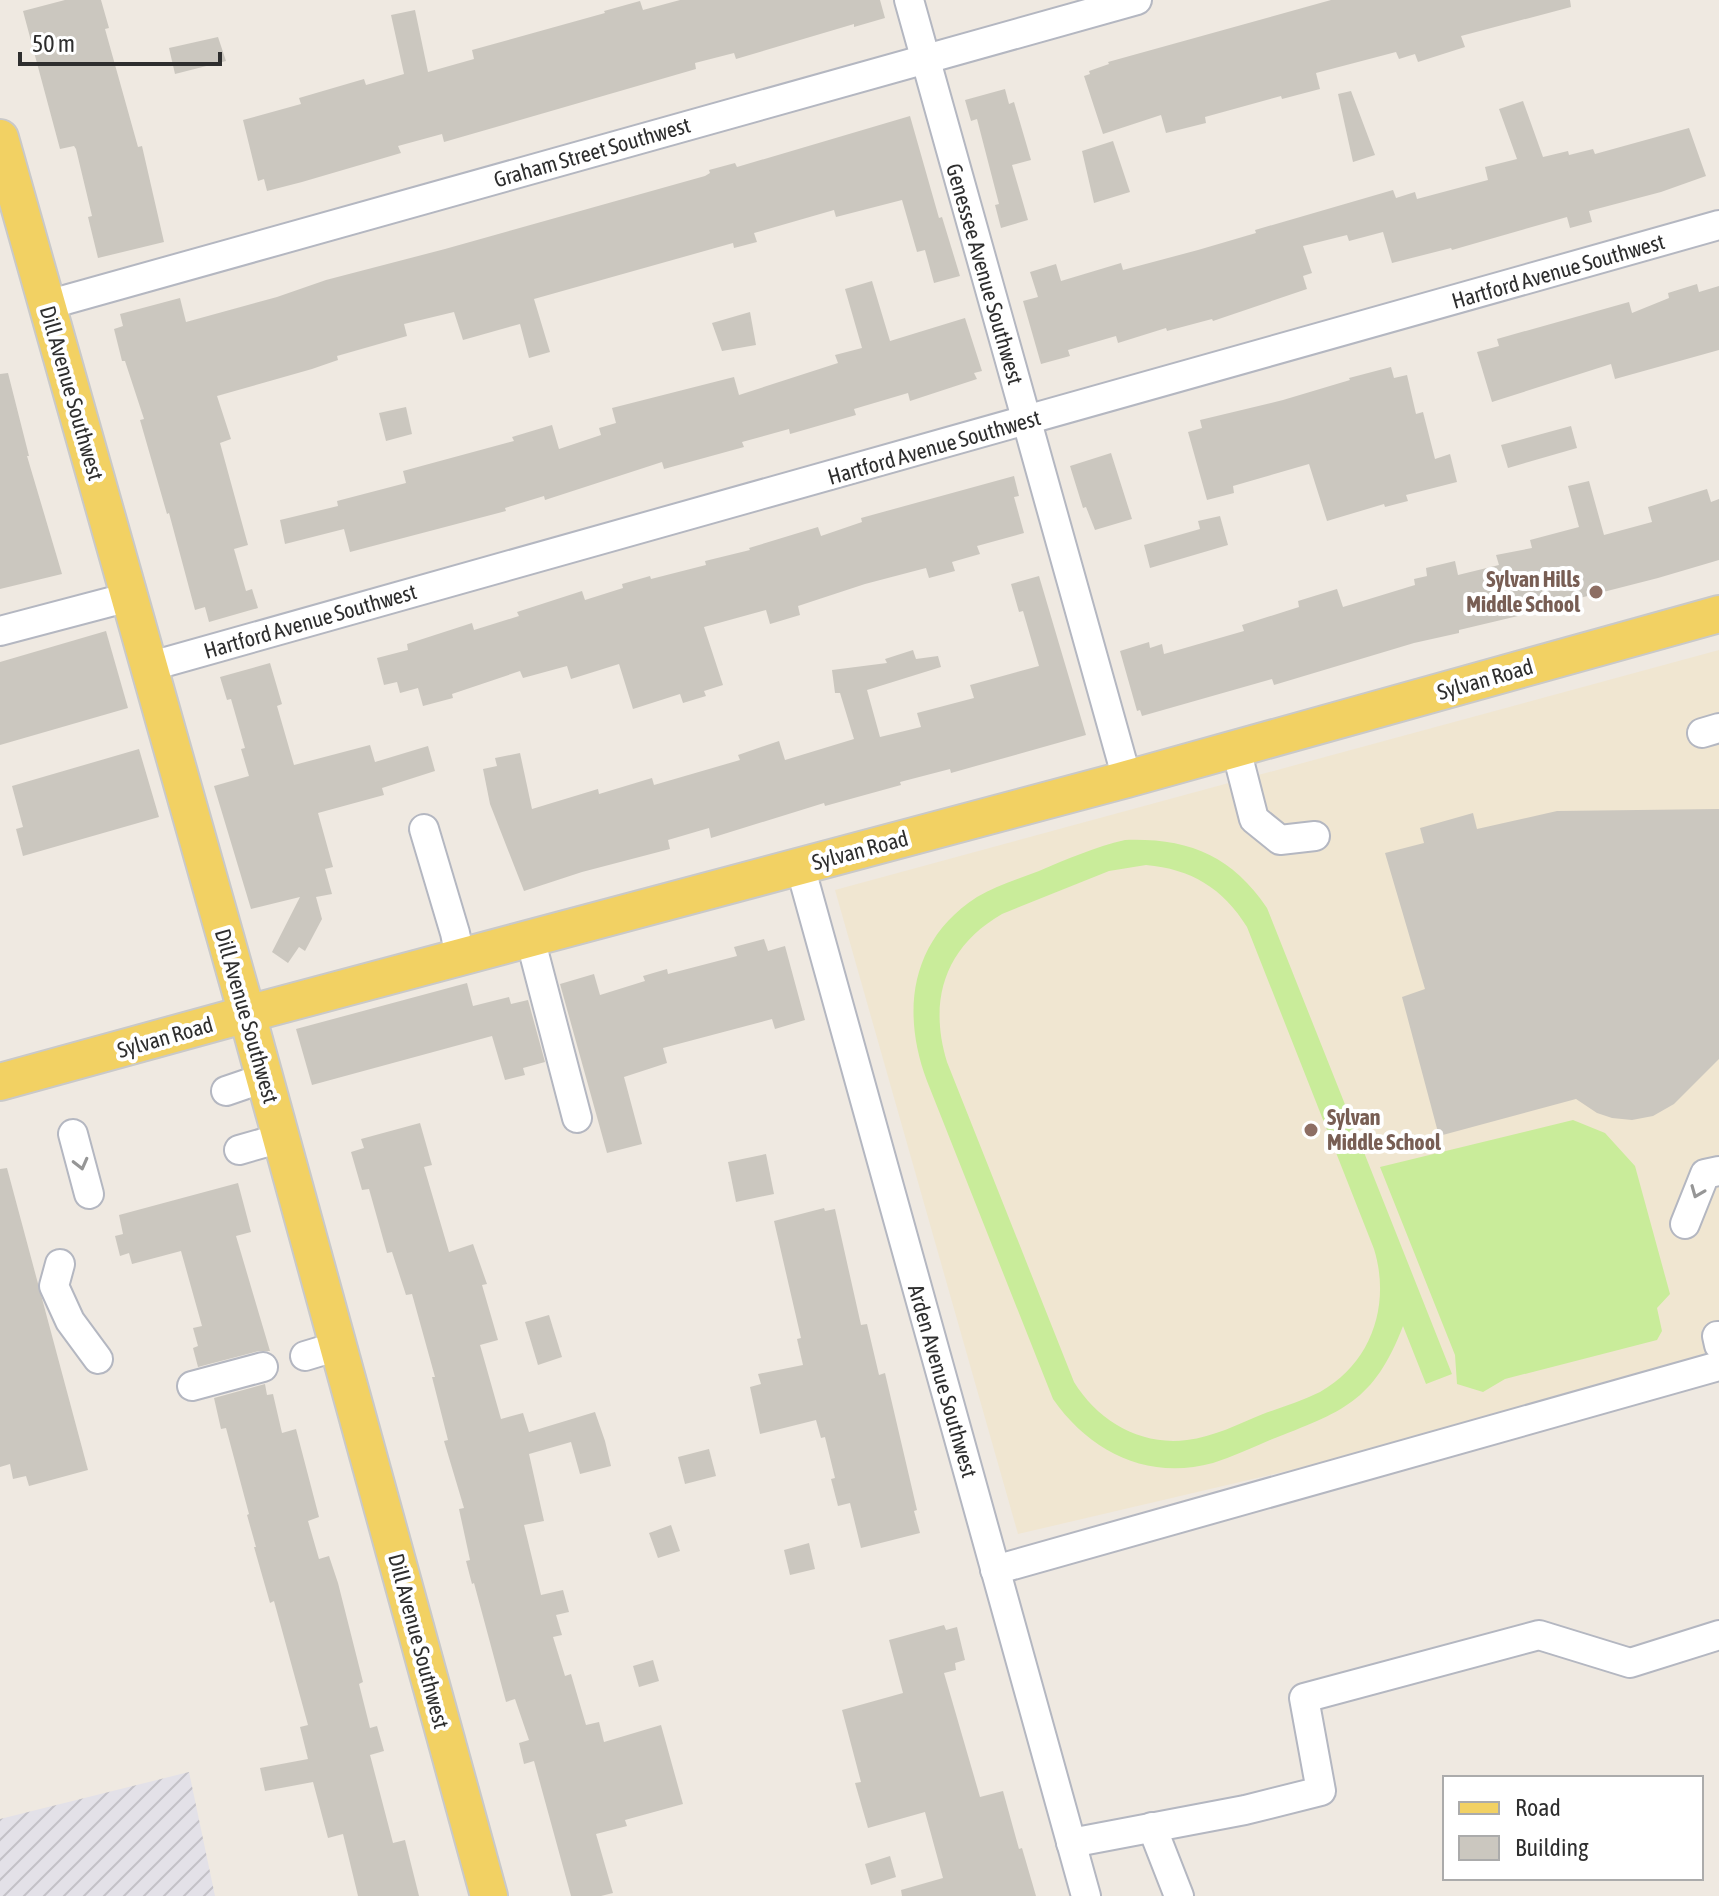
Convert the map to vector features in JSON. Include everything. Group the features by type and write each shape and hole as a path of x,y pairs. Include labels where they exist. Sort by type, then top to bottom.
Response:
{"main road":[{"name":"Dill Avenue Southwest","path":"0,138 281,1138 321,1351 489,1896"},
{"name":"Sylvan Road","path":"0,1082 1127,779 1719,614"}],"street":[{"name":"Genessee Avenue Southwest","path":"909,0 1127,779"},
{"name":"Graham Street Southwest","path":"47,305 1137,0"},
{"name":"Hartford Avenue Southwest","path":"148,667 1719,225"},
{"path":"0,631 129,597"},
{"path":"1236,749 1254,819 1280,840 1315,836"},
{"path":"424,829 460,957"},
{"name":"Arden Avenue Southwest","path":"800,866 1086,1896"},
{"path":"530,938 577,1118"},
{"path":"226,1091 264,1078"},
{"path":"73,1134 89,1194"},
{"path":"239,1150 281,1138"},
{"path":"1685,1224 1705,1174 1719,1171"},
{"path":"60,1264 54,1286 70,1321 98,1359"},
{"path":"995,1570 1719,1366"},
{"path":"192,1386 263,1367"},
{"path":"1071,1843 1245,1810 1321,1791 1304,1698 1539,1635 1630,1663 1719,1635"},
{"path":"1152,1827 1179,1896"}],"shaded area":[{"name":"Sylvan Middle School","path":"1719,650 1719,1370 1018,1534 835,890"},
{"path":"189,1772 215,1896 0,1896 0,1819"}],"green space":[{"path":"1125,840 1169,842 1206,853 1238,875 1267,908 1452,1374 1426,1384 1403,1326 1380,1372 1353,1401 1317,1421 1234,1455 1189,1468 1144,1465 1122,1458 1084,1434 1053,1399 927,1081 914,1029 917,979 925,956 937,934 955,914 992,889","holes":["1146,865 1191,876 1216,891 1247,927 1374,1249 1380,1290 1373,1330 1353,1365 1338,1380 1320,1392 1226,1430 1170,1441 1137,1435 1122,1428 1095,1408 1074,1382 947,1062 940,1017 946,977 967,942 982,927 1002,914 1109,871"]},
{"path":"1573,1120 1605,1133 1635,1166 1670,1294 1657,1308 1662,1331 1657,1340 1505,1379 1483,1392 1457,1384 1455,1355 1380,1167"}],"building":[{"path":"65,0 101,0 109,28 105,29 138,147 142,146 164,242 98,258 88,217 92,216 76,149 74,146 60,149 23,11"},
{"path":"680,0 880,0 885,18 854,27 854,24 736,59 734,53 695,63 696,69 444,142 442,134 398,146 401,153 302,182 267,191 264,179 258,181 243,120 301,104 299,98 364,79 366,85 404,74 391,15 415,10 428,72 474,59 472,50 604,11 640,1 643,10"},
{"path":"1331,0 1570,0 1571,7 1461,36 1465,47 1418,62 1415,54 1399,59 1396,52 1316,73 1320,89 1282,99 1281,96 1205,117 1206,123 1166,133 1161,115 1103,134 1084,76 1090,74 1089,71 1108,62"},
{"path":"218,37 226,61 175,74 169,48"},
{"path":"1005,89 1009,104 1014,102 1031,160 1012,165 1028,220 1001,228 995,205 999,204 977,119 971,121 965,100"},
{"path":"1351,91 1375,155 1353,162 1338,94"},
{"path":"1523,101 1543,157 1593,149 1595,154 1689,128 1706,176 1661,192 1589,211 1592,222 1570,228 1567,217 1452,250 1392,263 1383,232 1349,241 1347,235 1303,246 1312,273 1303,276 1307,289 1213,321 1167,331 1166,328 1118,343 1116,336 1068,350 1070,356 1041,364 1023,301 1038,297 1030,272 1056,264 1061,281 1121,263 1123,270 1393,190 1396,198 1415,192 1417,199 1488,180 1485,167 1517,159 1499,109"},
{"path":"910,116 939,218 942,217 960,276 934,283 925,250 917,252 902,200 836,217 834,210 754,233 757,242 734,248 733,243 534,299 550,352 529,358 520,324 463,340 454,312 404,324 407,336 337,356 338,360 312,369 217,396 231,439 220,443 248,545 234,549 246,591 252,589 258,608 209,622 205,607 195,610 140,420 144,419 125,361 122,361 114,329 123,326 120,314 180,298 186,322 326,280 705,176 710,173 709,170 735,163 737,167"},
{"path":"1113,141 1130,192 1094,203 1082,151"},
{"path":"872,281 890,341 965,318 982,371 974,373 977,379 910,401 908,393 854,409 856,415 790,434 789,429 742,442 744,447 664,469 662,462 545,500 544,496 505,508 506,511 350,552 344,529 285,544 280,520 338,506 337,501 406,483 403,471 514,441 512,437 552,425 559,449 601,435 599,428 616,423 612,408 734,377 739,395 838,363 835,355 862,348 845,289"},
{"path":"1697,284 1699,292 1719,286 1719,350 1615,379 1611,364 1492,402 1477,352 1499,346 1497,339 1629,302 1632,313 1669,298 1668,293"},
{"path":"750,312 756,345 722,351 712,323"},
{"path":"1391,367 1394,378 1407,375 1416,414 1423,412 1435,459 1450,454 1457,482 1406,495 1408,501 1385,507 1384,504 1327,521 1309,464 1233,486 1234,493 1207,500 1188,432 1202,428 1200,420 1283,400"},
{"path":"8,373 27,456 62,574 0,589 0,374"},
{"path":"406,407 412,434 386,441 379,413"},
{"path":"1571,426 1577,448 1508,468 1501,445"},
{"path":"1111,453 1132,519 1095,530 1086,507 1083,508 1070,466"},
{"path":"1014,476 1019,496 1014,497 1024,533 977,546 980,554 952,562 955,571 929,578 926,568 865,584 798,606 800,615 770,624 766,610 704,627 723,685 704,691 706,696 683,703 680,694 633,709 619,664 571,679 567,666 523,678 520,671 452,694 453,698 423,706 418,688 400,693 397,682 384,685 377,658 408,650 407,644 472,623 474,630 582,591 585,600 623,588 622,584 706,565 705,561 750,550 818,527 821,536 862,522 861,518"},
{"path":"1589,481 1604,535 1652,522 1648,507 1707,489 1711,502 1719,499 1719,560 1459,630 1459,633 1414,643 1274,685 1272,679 1142,716 1140,710 1137,711 1120,651 1149,642 1150,648 1162,644 1164,654 1244,631 1242,625 1299,607 1298,601 1337,589 1343,607 1415,585 1414,579 1427,576 1426,568 1455,561 1458,575 1499,565 1496,555 1532,548 1530,540 1579,527 1568,486"},
{"path":"1220,516 1228,545 1150,568 1144,545 1200,529 1198,521"},
{"path":"1039,576 1086,735 951,773 950,769 900,782 901,785 825,806 824,803 711,838 709,828 668,840 670,849 524,891 490,804 483,769 497,766 495,758 520,753 532,809 598,789 599,794 652,778 654,785 740,760 738,755 779,741 785,760 854,739 840,693 835,693 832,670 887,663 885,659 913,650 916,659 938,656 941,667 867,690 880,737 921,727 917,713 974,698 970,685 1039,666 1023,611 1019,612 1011,584"},
{"path":"106,631 128,708 0,745 0,662"},
{"path":"270,663 282,704 277,706 294,765 370,745 375,762 428,746 435,771 382,788 384,795 318,813 333,867 325,869 332,894 316,897 322,919 305,951 299,947 288,963 272,952 300,897 251,909 214,786 249,776 241,749 245,748 231,699 227,700 220,677"},
{"path":"139,749 159,817 23,856 16,829 23,827 12,786"},
{"path":"1719,809 1719,1059 1674,1104 1653,1116 1632,1120 1612,1118 1597,1113 1576,1099 1439,1136 1402,997 1425,989 1385,853 1424,843 1420,828 1473,813 1477,829 1557,811"},
{"path":"764,939 768,951 785,946 805,1020 775,1029 772,1019 663,1048 667,1063 624,1077 642,1144 607,1153 560,984 594,974 600,995 645,981 643,976 667,969 668,974 737,956 734,947"},
{"path":"467,983 473,1006 509,997 511,1004 528,1000 545,1062 523,1068 525,1075 505,1080 492,1036 312,1085 296,1029"},
{"path":"420,1123 432,1165 424,1167 449,1252 473,1244 487,1284 482,1285 498,1340 480,1345 501,1419 523,1413 529,1432 595,1412 611,1466 580,1474 571,1442 529,1454 544,1521 524,1525 541,1595 563,1590 569,1612 556,1615 562,1635 553,1637 565,1676 571,1674 586,1725 599,1722 604,1742 661,1725 683,1804 625,1820 627,1826 596,1834 613,1893 601,1896 571,1896 534,1761 524,1764 519,1743 529,1740 515,1699 506,1702 472,1584 459,1509 464,1508 444,1441 448,1440 432,1377 435,1377 412,1294 406,1295 392,1252 387,1253 369,1189 362,1190 351,1152 364,1148 361,1139"},
{"path":"766,1154 774,1194 736,1202 728,1162"},
{"path":"7,1168 88,1470 29,1486 26,1476 13,1479 10,1464 0,1467 0,1169"},
{"path":"238,1183 251,1232 236,1236 270,1351 198,1367 193,1348 198,1346 193,1328 202,1326 181,1251 132,1264 129,1253 120,1256 115,1236 123,1234 119,1215"},
{"path":"824,1208 825,1211 835,1209 861,1325 867,1324 879,1375 885,1373 920,1533 861,1548 850,1503 838,1506 825,1437 821,1438 816,1420 760,1434 750,1387 761,1384 758,1374 803,1365 797,1339 801,1338 774,1221"},
{"path":"549,1315 562,1357 538,1365 525,1322"},
{"path":"265,1384 267,1395 273,1394 282,1433 296,1429 319,1517 308,1521 319,1559 329,1556 338,1583 363,1682 359,1684 370,1728 377,1726 384,1751 370,1755 393,1843 405,1840 419,1896 358,1896 343,1834 328,1838 313,1782 265,1791 260,1768 308,1759 300,1727 308,1725 274,1601 270,1603 254,1547 249,1514 226,1428 221,1429 214,1398"},
{"path":"709,1449 716,1476 685,1484 678,1457"},
{"path":"671,1525 680,1551 658,1558 649,1533"},
{"path":"809,1543 815,1569 790,1575 784,1550"},
{"path":"944,1625 946,1630 957,1627 965,1660 955,1663 956,1670 944,1673 980,1797 1003,1791 1036,1896 902,1896 901,1890 943,1878 925,1812 868,1828 855,1783 861,1782 842,1710 903,1693 889,1640"},
{"path":"653,1660 659,1681 639,1687 633,1666"},
{"path":"890,1856 896,1877 871,1885 865,1864"}],"place":[{"name":"Sylvan Hills Middle School","path":"1596,592"},
{"name":"Sylvan Middle School","path":"1311,1130"}]}
